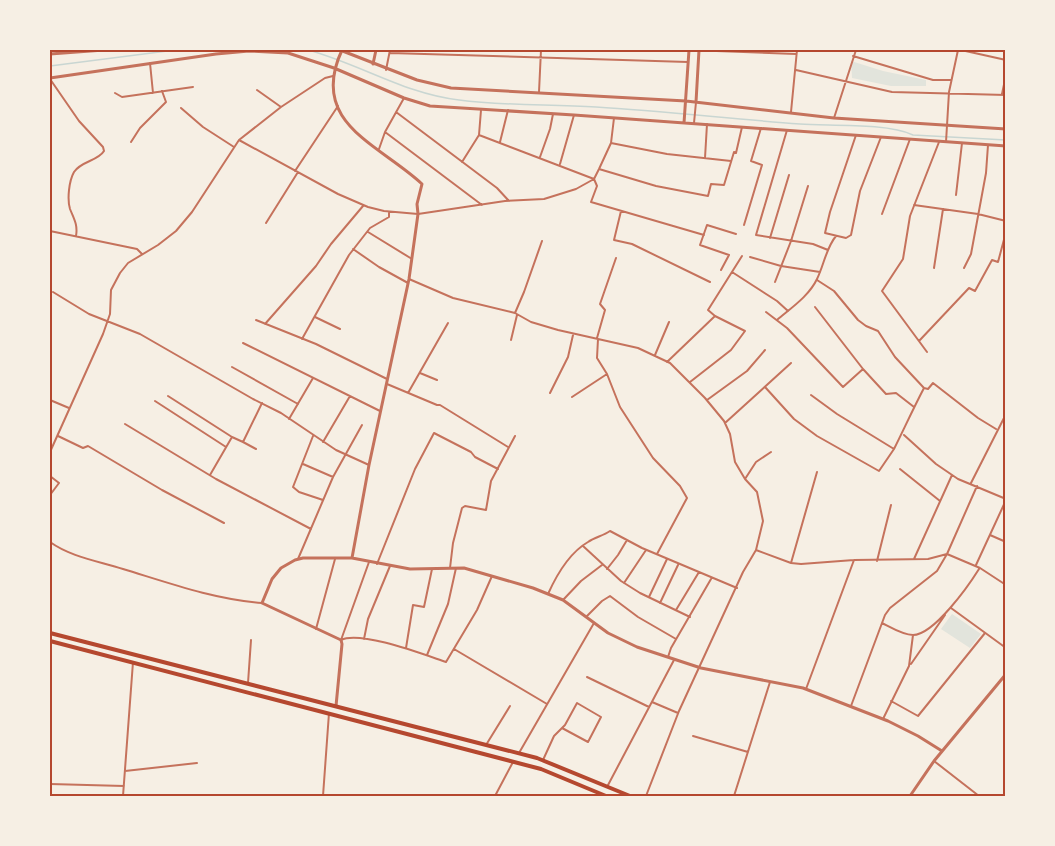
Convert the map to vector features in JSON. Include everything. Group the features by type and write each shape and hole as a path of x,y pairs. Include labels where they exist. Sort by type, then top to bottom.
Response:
{"main road":[{"path":"50,633 519,753 543,760 630,796"},
{"path":"50,641 513,761 541,769 606,796"}],"street":[{"path":"50,52 101,50"},
{"path":"352,558 386,381 409,281 418,214 417,204 422,184 344,122 332,85 341,50 386,70 435,85 539,94 686,100 834,118 1005,129"},
{"path":"373,64 376,50"},
{"path":"539,94 541,50"},
{"path":"684,121 689,50 796,54"},
{"path":"694,122 699,50"},
{"path":"791,112 797,50"},
{"path":"834,118 856,50"},
{"path":"946,140 949,92 959,50 1005,60"},
{"path":"76,236 77,228 69,207 71,178 75,169 101,155 104,151 79,121 50,79 216,54 265,51 288,53 335,67 404,98 430,106 684,121 1005,146"},
{"path":"386,70 390,51 688,62"},
{"path":"853,57 933,80 951,81"},
{"path":"150,63 153,93"},
{"path":"796,70 891,92 1004,95 1005,75"},
{"path":"50,452 107,323 114,282 128,263 176,231 192,212 239,140 280,107 325,78 333,76"},
{"path":"115,93 122,97 193,87"},
{"path":"257,90 280,107"},
{"path":"131,142 140,128 166,102 162,91"},
{"path":"378,151 385,132 404,98"},
{"path":"266,223 338,106"},
{"path":"181,108 234,147"},
{"path":"462,162 479,135 481,110"},
{"path":"500,142 508,110"},
{"path":"396,112 497,188 509,201"},
{"path":"540,157 553,114"},
{"path":"560,164 574,115"},
{"path":"239,140 338,194 363,205 389,212 418,214 509,201 544,199 576,189 594,179 600,169 611,143 614,118"},
{"path":"705,158 707,124"},
{"path":"600,169 656,186 708,196 711,184 724,185 734,152 736,153 742,127"},
{"path":"744,225 762,165 751,161 761,128"},
{"path":"787,130 756,235 813,244 828,250"},
{"path":"385,132 482,205"},
{"path":"479,135 560,164 594,179 597,186 591,202 704,236"},
{"path":"855,135 825,233 846,238 851,236 860,191 881,137"},
{"path":"882,214 910,139"},
{"path":"927,352 882,291 903,259 910,216 939,142"},
{"path":"611,143 667,154 732,161"},
{"path":"956,195 962,143"},
{"path":"964,268 971,255 986,173 988,145"},
{"path":"770,239 789,175"},
{"path":"775,282 791,241 808,186"},
{"path":"265,324 316,266 363,205"},
{"path":"914,205 978,214 1005,221"},
{"path":"934,267 943,209"},
{"path":"621,211 614,240 632,244 710,282"},
{"path":"302,339 353,249 367,231 389,217 389,212"},
{"path":"721,270 729,255 700,245 707,225 736,234"},
{"path":"50,231 137,249 142,254"},
{"path":"367,231 412,258"},
{"path":"920,341 969,288 975,291 992,260 998,262 1005,232"},
{"path":"777,321 808,294 817,280 836,236"},
{"path":"511,340 516,314 542,241"},
{"path":"353,249 379,267 453,298 516,314 531,322 573,334 638,348 667,362 690,382 725,423 730,434 735,462 757,492 763,521 756,550 678,713 646,796"},
{"path":"690,382 731,350 745,331 708,310 742,256"},
{"path":"750,257 781,266 820,272"},
{"path":"616,258 600,304 605,310 598,339 597,358 607,374 620,407 638,436 653,458 685,491 687,498 657,554"},
{"path":"732,272 777,301 788,311"},
{"path":"817,280 834,291 858,320 878,331 896,357 924,388"},
{"path":"53,292 107,323 140,334 289,418 323,442 369,465"},
{"path":"815,307 863,369 886,394 896,393 914,407"},
{"path":"766,312 787,328 843,387 863,369"},
{"path":"667,362 715,316"},
{"path":"314,317 340,329"},
{"path":"256,320 302,339 408,393 440,405 508,447"},
{"path":"655,356 669,322"},
{"path":"408,393 448,323"},
{"path":"550,393 568,357 573,334"},
{"path":"243,343 380,411"},
{"path":"707,400 747,371 765,350"},
{"path":"725,423 791,363"},
{"path":"232,367 298,404"},
{"path":"420,373 437,380"},
{"path":"572,397 607,374"},
{"path":"289,418 313,378"},
{"path":"924,388 928,389 933,383 996,429"},
{"path":"765,387 794,419 817,436 879,471 903,435 924,388"},
{"path":"811,395 894,449"},
{"path":"168,396 232,437 256,449"},
{"path":"323,442 350,396"},
{"path":"50,400 69,408"},
{"path":"155,401 226,447"},
{"path":"243,442 262,403"},
{"path":"970,483 1005,414"},
{"path":"125,424 210,476 311,529"},
{"path":"298,559 333,477 362,425"},
{"path":"377,564 388,533 434,433 498,469"},
{"path":"883,719 909,666 978,567 1005,499 952,475 903,435"},
{"path":"57,436 84,448 88,446 224,523"},
{"path":"313,436 292,487 299,492 323,500"},
{"path":"450,568 453,543 462,508 486,510 491,481 514,436"},
{"path":"210,476 232,437"},
{"path":"745,478 756,462 771,452"},
{"path":"302,464 333,477"},
{"path":"900,469 941,501"},
{"path":"791,563 817,472"},
{"path":"914,559 952,475"},
{"path":"50,476 60,483 50,495"},
{"path":"850,706 882,623 890,609 936,571 947,554 977,486"},
{"path":"877,561 891,505"},
{"path":"548,594 559,571 583,546 610,531 646,550 737,588"},
{"path":"990,535 1005,542"},
{"path":"607,569 627,540"},
{"path":"50,542 59,549 84,558 196,592 237,601 262,603 341,640 364,639 406,648 446,662 477,610 493,575"},
{"path":"583,546 624,583 690,617"},
{"path":"624,583 646,550"},
{"path":"756,550 791,563 928,559 947,554 978,567 1005,585"},
{"path":"316,629 335,558"},
{"path":"262,603 272,579 281,568 298,559 352,558 410,569 464,568 493,575 563,600 608,633 674,660 700,668 806,689 883,719 942,751"},
{"path":"649,597 667,559"},
{"path":"806,689 854,560"},
{"path":"336,706 341,640 369,562"},
{"path":"660,603 678,564"},
{"path":"563,600 581,581 602,565"},
{"path":"364,639 368,619 390,566"},
{"path":"427,655 448,604 456,568"},
{"path":"406,648 413,605 424,607 432,569"},
{"path":"676,610 699,572"},
{"path":"668,657 712,578"},
{"path":"586,616 610,596 638,617 676,639"},
{"path":"951,608 1005,648"},
{"path":"882,623 913,635 925,630 947,613"},
{"path":"519,753 594,623"},
{"path":"891,701 918,716 985,633"},
{"path":"909,666 913,635"},
{"path":"248,683 251,640"},
{"path":"454,649 547,704"},
{"path":"607,787 674,660"},
{"path":"123,796 133,662"},
{"path":"910,796 934,760 1005,674"},
{"path":"587,677 649,707"},
{"path":"734,796 771,681"},
{"path":"652,702 678,713"},
{"path":"543,760 554,736 562,728 577,703 601,717 588,742 562,728"},
{"path":"486,745 510,706"},
{"path":"323,796 329,713"},
{"path":"693,736 748,752"},
{"path":"934,760 979,796"},
{"path":"495,796 513,761"},
{"path":"125,771 197,764"},
{"path":"50,784 124,786"}],"shaded area":[{"path":"851,61 883,71 926,80 926,86 891,86 852,78"},
{"path":"952,614 981,634 970,648 941,629"}],"waterway":[{"path":"50,66 175,50"},
{"path":"308,50 420,92 459,100 579,106 800,124 889,128 913,135 1006,140"}]}
